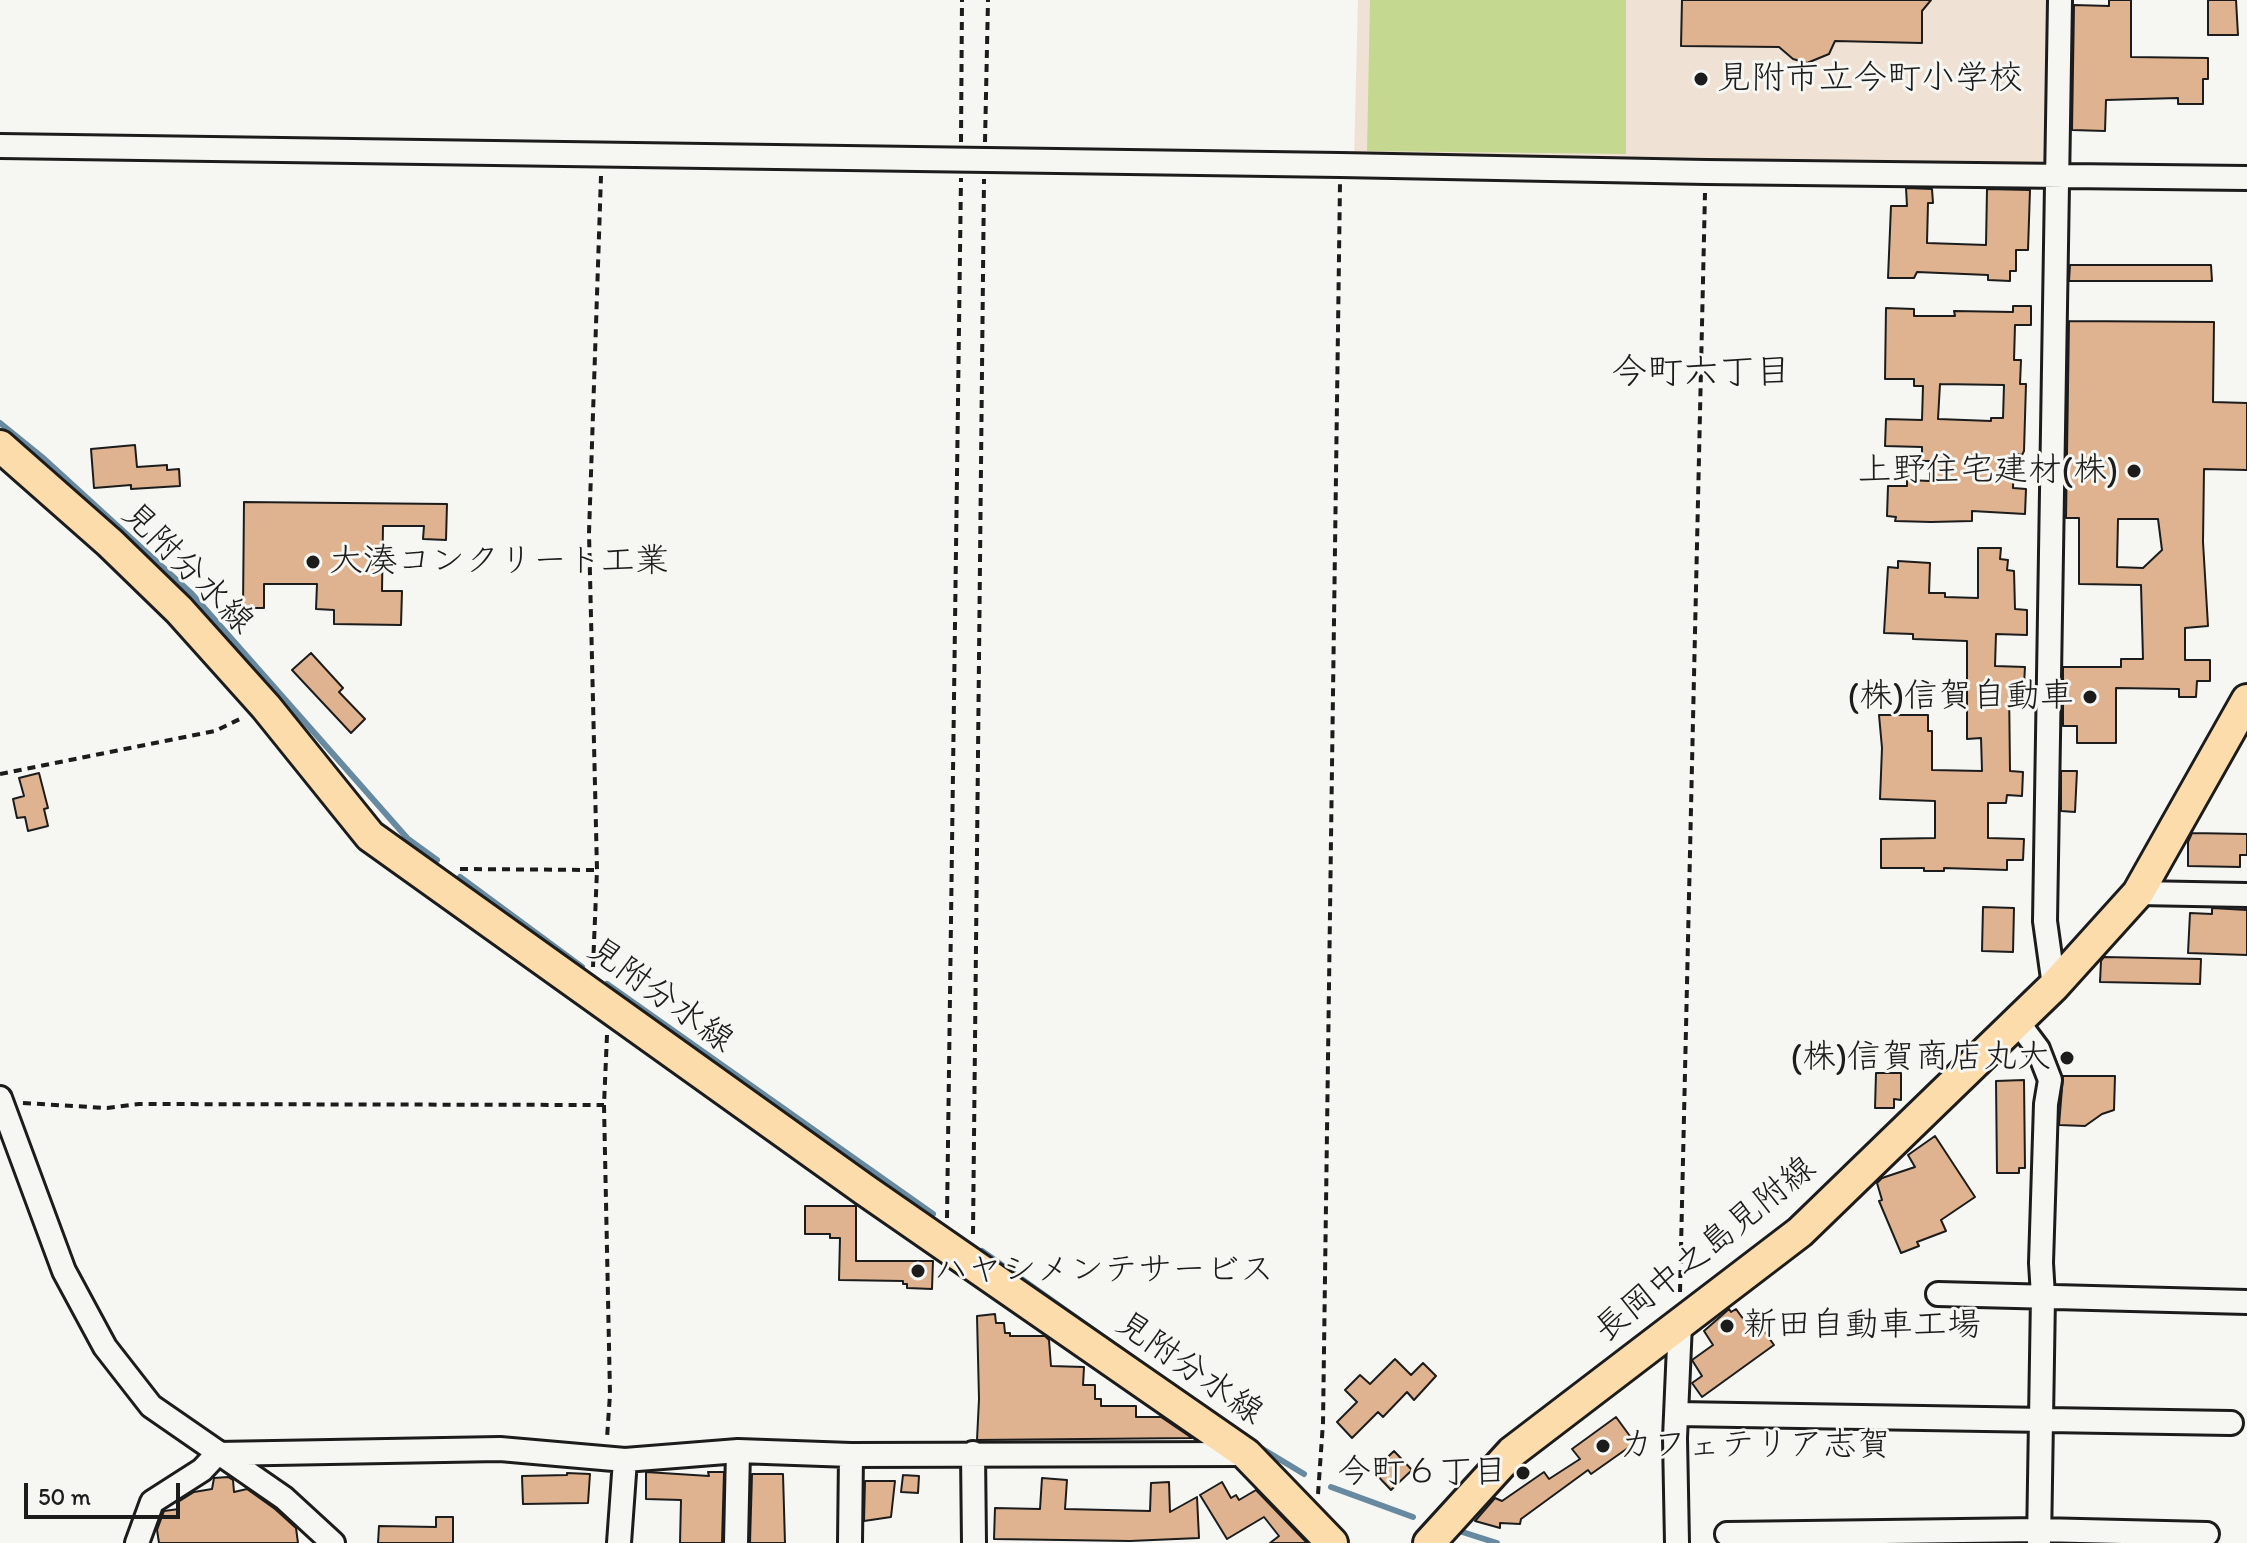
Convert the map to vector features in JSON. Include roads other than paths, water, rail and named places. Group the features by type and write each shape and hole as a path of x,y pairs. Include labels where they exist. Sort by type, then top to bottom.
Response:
{"main road":[{"name":"見附分水線","path":"0,446 110,543 179,610 266,707 370,836 947,1246 1246,1454 1322,1533"},
{"name":"長岡中之島見附線","path":"1429,1543 1512,1452 1800,1232 2054,986 2138,893 2247,700"}],"street":[{"path":"2054,986 2045,921 2060,0"},
{"path":"0,146 2247,178"},
{"path":"2138,893 2247,895"},
{"path":"2017,1021 2038,1049 2050,1080 2046,1104 2041,1247 2039,1536"},
{"path":"2,1105 64,1271 105,1347 151,1406 284,1498 333,1543"},
{"path":"1938,1294 2247,1302"},
{"path":"1677,1543 1680,1323"},
{"path":"1677,1414 2231,1423"},
{"path":"137,1543 152,1502 202,1470 217,1454 500,1449 615,1458 738,1451 851,1455 1246,1454"},
{"path":"736,1543 738,1451"},
{"path":"973,1453 974,1543"},
{"path":"850,1543 851,1455"},
{"path":"615,1458 619,1543"},
{"path":"1727,1534 2207,1534"}],"waterway":[{"path":"0,423 42,457 192,594 408,839 437,860"},
{"path":"460,877 582,967"},
{"path":"607,984 933,1214"},
{"path":"982,1251 1123,1351"},
{"path":"1256,1445 1304,1474"},
{"path":"1331,1487 1413,1517"},
{"path":"1456,1530 1497,1543"}],"place":[{"name":"見附市立今町小学校","path":"1701,79"},
{"name":"上野住宅建材(株)","path":"2134,471"},
{"name":"大湊コンクリート工業","path":"313,562"},
{"name":"(株)信賀自動車","path":"2090,697"},
{"name":"(株)信賀商店丸大","path":"2067,1058"},
{"name":"ハヤシメンテサービス","path":"918,1271"},
{"name":"新田自動車工場","path":"1727,1326"},
{"name":"カフェテリア志賀","path":"1603,1446"},
{"name":"今町６丁目","path":"1523,1473"}],"district":[{"name":"今町六丁目","path":"1701,374"}]}
